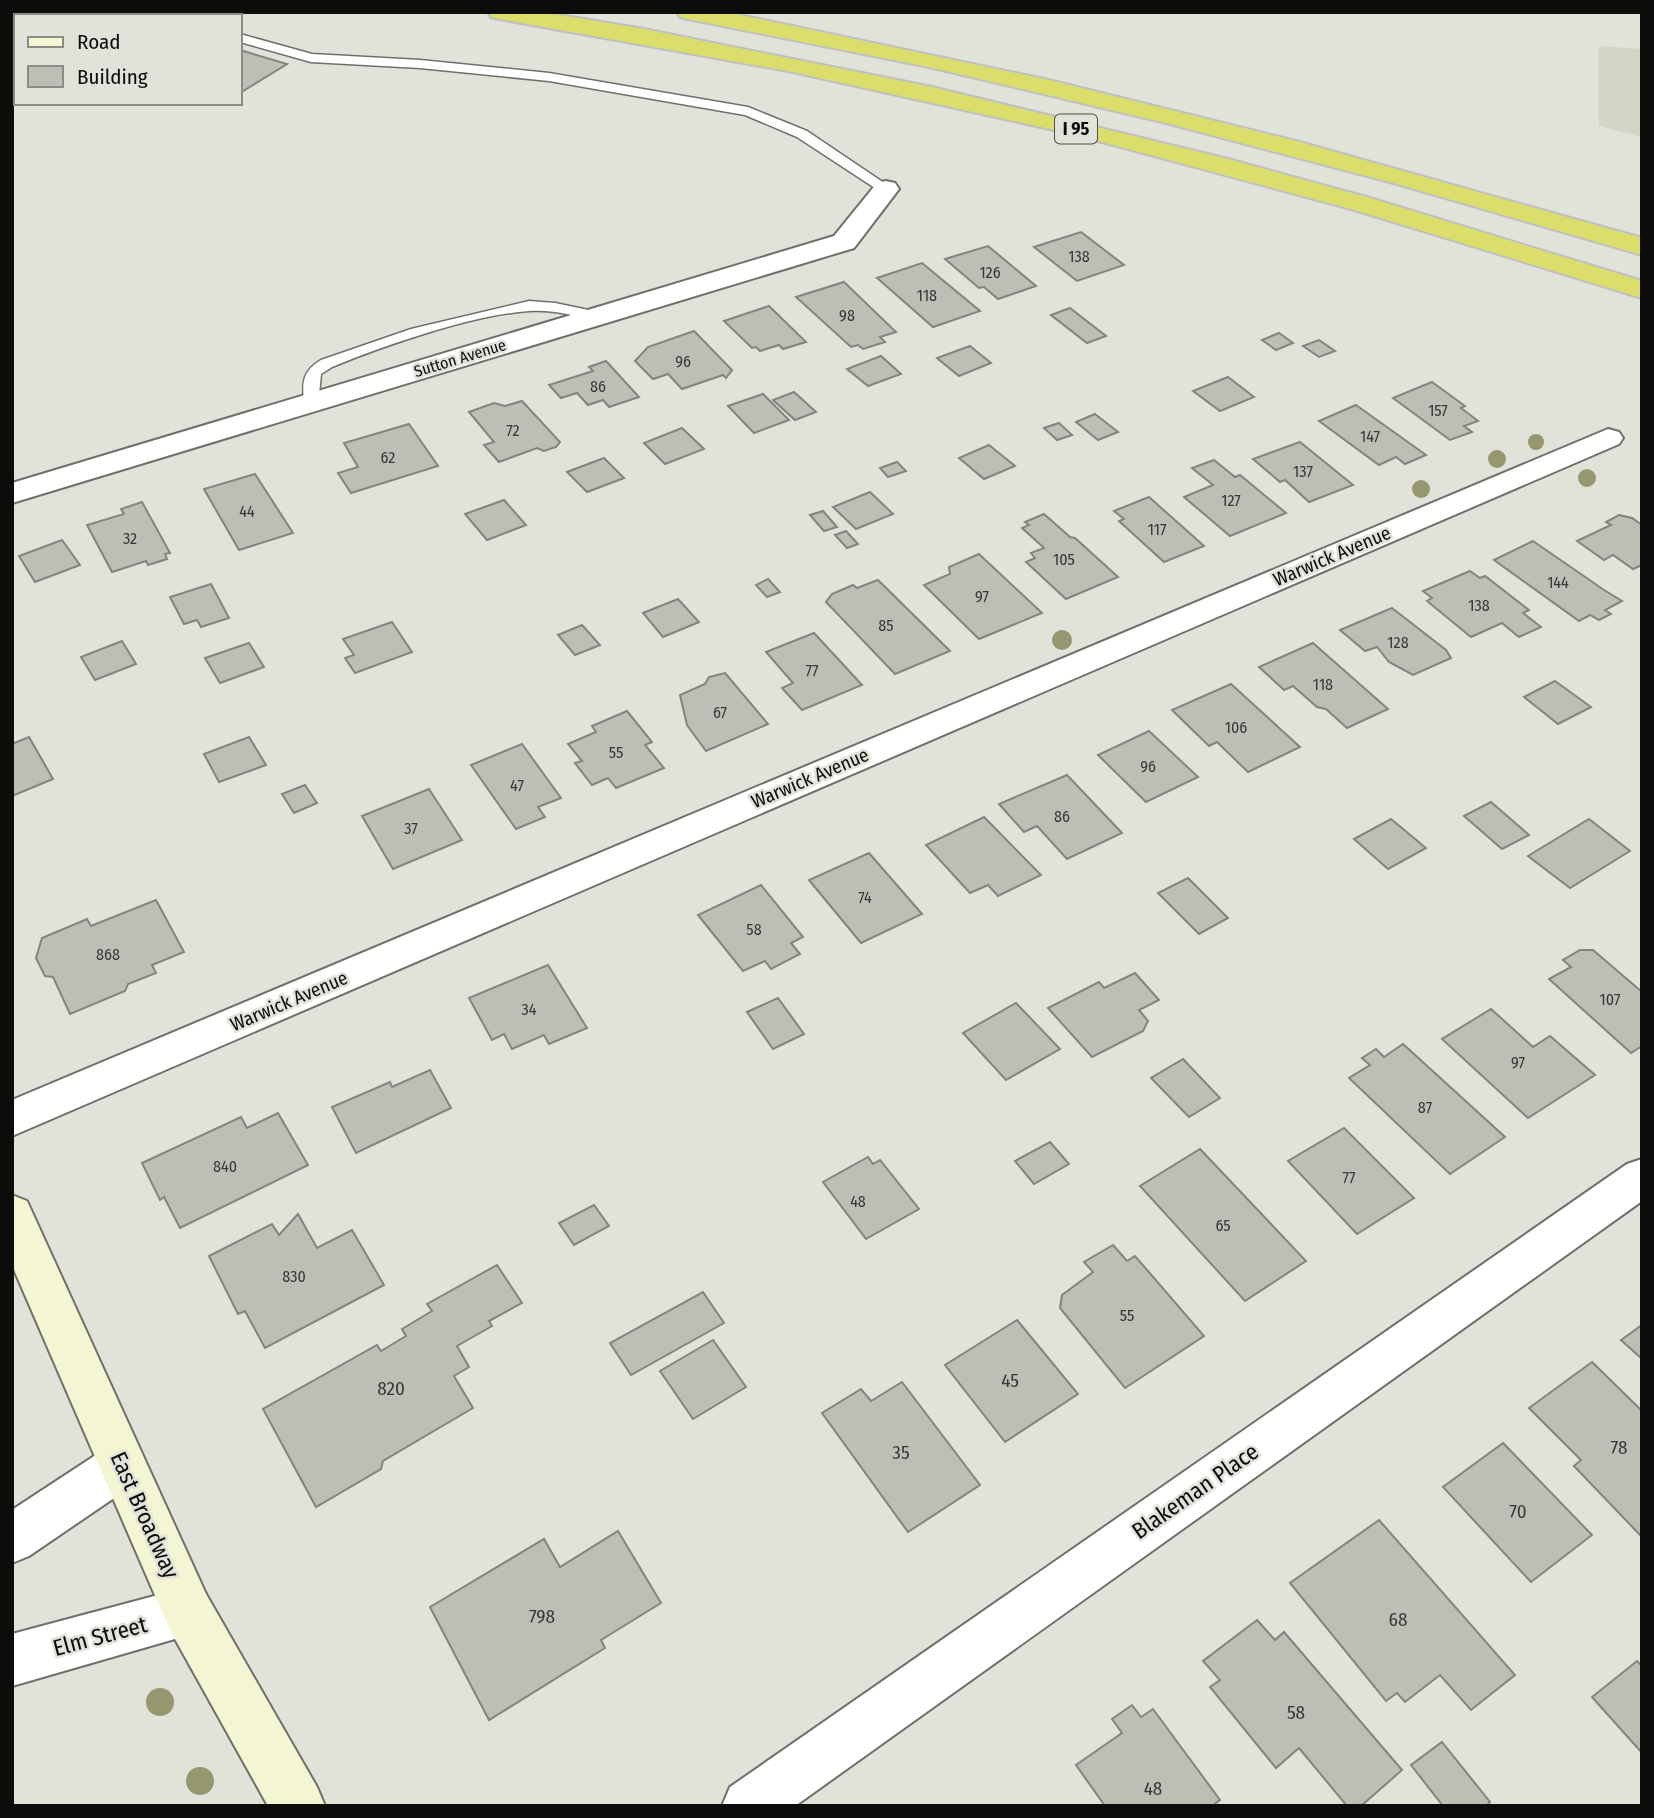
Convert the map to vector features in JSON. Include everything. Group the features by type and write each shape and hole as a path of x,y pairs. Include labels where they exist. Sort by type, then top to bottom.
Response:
{"highway":[{"name":"I 95","path":"499,12 724,52 1042,121 1337,197 1642,290"},
{"name":"I 95","path":"688,12 930,60 1150,110 1395,175 1642,247"}],"street":[{"name":"Sutton Avenue","path":"12,493 844,242 886,189"},
{"name":"Warwick Avenue","path":"12,1119 1608,438"},
{"name":"Blakeman Place","path":"749,1806 1642,1177"},
{"name":"East Broadway","path":"12,1214 188,1612 298,1806"},
{"path":"12,1539 122,1465"},
{"name":"Elm Street","path":"12,1660 188,1612"}],"lane":[{"path":"242,39 311,58 420,64 550,77 748,111 803,133 886,189"}],"shaded area":[{"path":"1599,46 1642,49 1642,137 1599,126"}],"building":[{"path":"68,12 123,14 68,14"},
{"path":"242,51 287,64 242,92"},
{"path":"1081,232 1124,265 1077,281 1034,247"},
{"path":"988,246 1036,286 998,299 984,287 979,288 945,259"},
{"path":"922,263 980,311 933,327 877,278"},
{"path":"844,282 896,332 880,337 885,342 863,349 858,345 851,347 796,297"},
{"path":"769,306 806,342 783,349 779,345 760,351 756,347 752,348 724,321"},
{"path":"1070,308 1106,336 1087,343 1051,315"},
{"path":"694,331 732,370 726,378 723,375 682,389 668,374 653,379 635,361 648,347"},
{"path":"1279,333 1293,343 1276,350 1262,340"},
{"path":"1319,340 1335,351 1319,357 1303,346"},
{"path":"970,346 991,363 959,376 937,358"},
{"path":"881,356 901,374 868,386 847,369"},
{"path":"606,361 639,397 609,407 603,400 588,405 577,393 561,398 549,385 593,371 589,367"},
{"path":"1228,377 1254,397 1220,411 1193,391"},
{"path":"1432,382 1465,406 1461,408 1478,421 1464,426 1472,432 1450,440 1393,398"},
{"path":"794,392 816,412 795,420 773,400"},
{"path":"763,394 789,420 754,433 728,406"},
{"path":"522,401 560,442 556,447 544,451 537,448 499,462 484,445 494,442 469,412 494,403 505,406"},
{"path":"1356,405 1426,455 1405,464 1396,457 1379,465 1319,421"},
{"path":"1095,414 1118,432 1098,440 1076,422"},
{"path":"1059,423 1072,435 1057,440 1044,428"},
{"path":"409,424 438,466 351,493 338,473 358,467 344,443"},
{"path":"682,428 704,449 665,464 644,443"},
{"path":"1300,442 1353,485 1309,502 1285,480 1280,482 1253,459"},
{"path":"989,445 1015,466 984,479 959,458"},
{"path":"604,458 624,478 587,492 567,472"},
{"path":"1214,460 1235,477 1240,475 1286,513 1230,536 1184,497 1213,485 1192,468"},
{"path":"897,462 906,471 888,477 880,468"},
{"path":"255,474 293,533 239,550 204,489"},
{"path":"870,492 893,514 856,529 833,507"},
{"path":"1149,497 1204,546 1164,562 1119,521 1124,519 1114,511"},
{"path":"504,500 526,525 487,540 465,514"},
{"path":"142,502 170,553 165,554 167,559 148,565 146,561 112,572 87,525 124,514 121,509"},
{"path":"823,511 837,527 824,531 810,515"},
{"path":"1044,514 1118,577 1066,599 1026,562 1035,558 1031,553 1044,548 1022,528 1029,525 1025,522"},
{"path":"1619,515 1632,518 1642,525 1642,565 1633,569 1613,555 1604,560 1577,541 1611,525 1606,522"},
{"path":"846,531 858,544 847,548 835,535"},
{"path":"62,540 80,565 35,582 19,556"},
{"path":"1533,541 1622,601 1605,610 1611,614 1599,620 1590,615 1579,621 1494,560"},
{"path":"979,554 1042,613 979,639 924,585 950,574 949,567"},
{"path":"1470,571 1480,578 1485,576 1529,610 1523,613 1541,627 1519,637 1502,623 1471,637 1427,601 1432,598 1423,591"},
{"path":"768,579 780,592 767,597 756,585"},
{"path":"878,580 950,651 895,674 826,602 832,594 853,585 857,588"},
{"path":"211,584 229,618 201,627 197,620 184,624 170,597"},
{"path":"678,599 699,622 663,637 643,613"},
{"path":"1392,608 1446,650 1451,658 1413,675 1389,662 1377,647 1365,651 1340,630"},
{"path":"392,622 412,652 355,673 345,658 354,655 343,639"},
{"path":"582,625 600,645 575,655 558,635"},
{"path":"814,633 862,685 802,710 782,688 793,683 766,652"},
{"path":"122,641 136,664 95,680 81,657"},
{"path":"249,643 264,667 220,683 205,658"},
{"path":"1313,643 1388,709 1347,728 1326,709 1317,707 1293,686 1284,690 1259,667"},
{"path":"725,673 768,724 706,751 687,725 680,695 705,684 709,677"},
{"path":"1555,681 1591,707 1558,724 1524,697"},
{"path":"1231,684 1300,747 1248,772 1217,742 1209,746 1172,710"},
{"path":"627,711 652,742 645,745 664,768 616,788 608,778 592,785 575,763 582,761 568,744 596,732 592,726"},
{"path":"1149,731 1198,777 1146,802 1098,755"},
{"path":"29,737 53,779 12,796 12,744"},
{"path":"249,737 266,765 219,782 204,754"},
{"path":"522,744 561,798 538,807 545,817 516,829 471,765"},
{"path":"1067,775 1122,833 1067,859 1037,826 1024,832 999,804"},
{"path":"305,785 317,803 294,813 282,794"},
{"path":"429,789 462,840 393,869 362,816"},
{"path":"1491,802 1529,835 1502,849 1464,816"},
{"path":"984,817 1041,875 998,896 988,885 970,893 926,845"},
{"path":"1391,819 1426,848 1388,869 1354,839"},
{"path":"1589,819 1630,851 1570,888 1528,856"},
{"path":"869,853 922,914 861,943 809,880"},
{"path":"1188,878 1228,918 1199,934 1158,893"},
{"path":"761,885 803,937 791,943 800,954 771,969 765,961 743,971 698,915"},
{"path":"156,900 184,952 152,965 156,973 128,984 125,991 70,1014 53,977 45,976 36,958 42,938 87,919 91,926"},
{"path":"1580,950 1593,950 1642,992 1642,1046 1631,1053 1549,979 1571,967 1563,960"},
{"path":"548,965 587,1028 549,1044 544,1035 512,1049 504,1034 492,1040 469,998"},
{"path":"1135,973 1159,1000 1139,1010 1148,1021 1143,1031 1092,1057 1048,1008 1099,982 1104,988"},
{"path":"778,998 804,1034 773,1049 747,1012"},
{"path":"1016,1003 1060,1049 1006,1080 963,1033"},
{"path":"1491,1009 1533,1047 1550,1036 1595,1075 1528,1118 1442,1039"},
{"path":"1403,1044 1505,1137 1450,1174 1349,1078 1370,1065 1362,1058 1376,1049 1384,1057"},
{"path":"1183,1059 1220,1098 1189,1117 1151,1078"},
{"path":"430,1070 451,1108 356,1153 332,1107 390,1082 392,1087"},
{"path":"278,1113 308,1165 180,1228 164,1197 160,1200 142,1163 241,1117 247,1128"},
{"path":"1344,1128 1414,1198 1357,1234 1288,1161"},
{"path":"1050,1142 1069,1164 1034,1184 1015,1161"},
{"path":"1200,1149 1306,1261 1245,1301 1140,1186"},
{"path":"868,1157 873,1164 880,1160 919,1209 866,1239 823,1182"},
{"path":"594,1205 609,1226 574,1245 559,1223"},
{"path":"298,1214 317,1248 352,1230 384,1285 265,1348 245,1311 238,1314 209,1256 272,1224 279,1235"},
{"path":"1113,1245 1127,1261 1135,1256 1204,1336 1125,1388 1060,1308 1062,1295 1093,1272 1084,1262"},
{"path":"497,1265 522,1303 489,1321 492,1326 457,1346 469,1367 454,1376 473,1408 383,1461 381,1469 316,1507 263,1409 377,1345 381,1351 406,1336 402,1329 432,1311 427,1304"},
{"path":"703,1292 724,1323 631,1375 610,1343"},
{"path":"1017,1320 1078,1394 1005,1442 945,1365"},
{"path":"1642,1325 1642,1359 1621,1340"},
{"path":"713,1340 746,1387 693,1419 660,1371"},
{"path":"1592,1362 1642,1411 1641,1536 1574,1466 1581,1460 1529,1408"},
{"path":"902,1382 980,1485 908,1532 822,1413 861,1389 871,1401"},
{"path":"1503,1443 1592,1535 1531,1582 1443,1487"},
{"path":"1379,1520 1515,1675 1471,1710 1440,1675 1405,1702 1397,1693 1386,1701 1290,1583"},
{"path":"618,1531 661,1603 601,1640 605,1648 489,1720 430,1607 544,1539 560,1567"},
{"path":"1257,1620 1275,1640 1284,1632 1402,1770 1361,1806 1347,1806 1299,1748 1276,1768 1210,1687 1220,1680 1203,1661"},
{"path":"1637,1661 1642,1666 1642,1753 1592,1697"},
{"path":"1132,1705 1141,1717 1153,1709 1220,1800 1212,1806 1105,1806 1076,1765 1122,1733 1112,1719"},
{"path":"1442,1742 1490,1802 1486,1806 1443,1806 1411,1765"}]}
